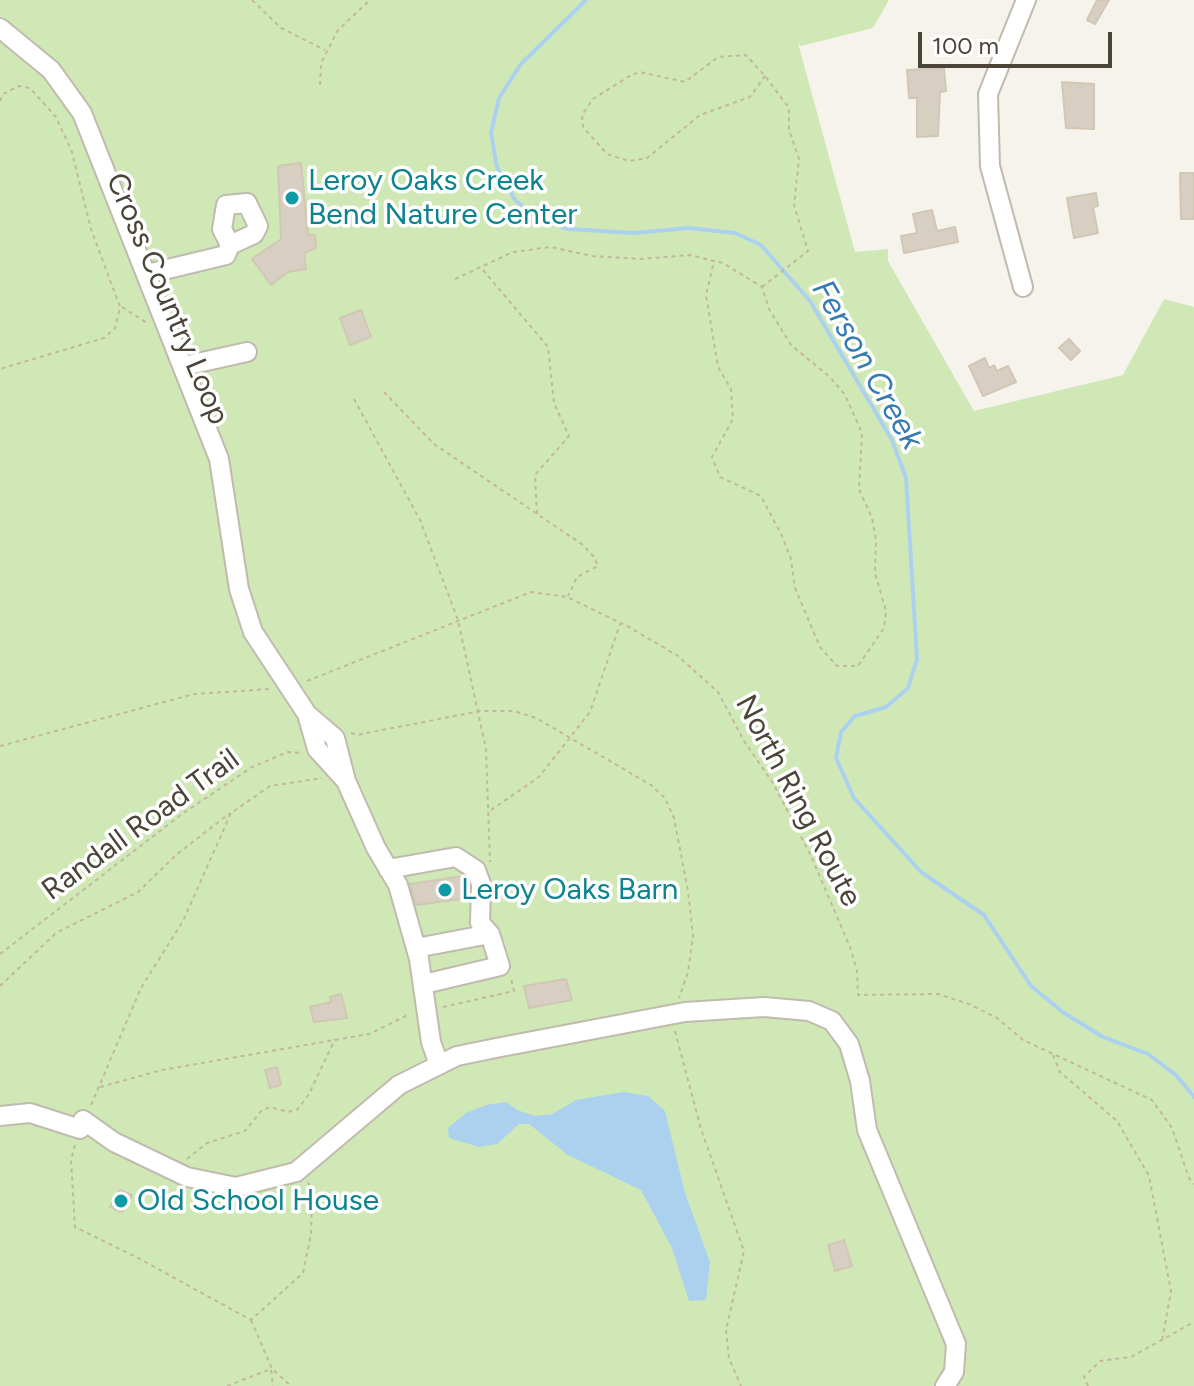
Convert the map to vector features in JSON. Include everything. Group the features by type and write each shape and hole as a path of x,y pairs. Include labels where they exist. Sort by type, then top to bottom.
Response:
{"street":[{"path":"1023,287 990,166 988,94 1026,0"},
{"path":"0,28 51,70 82,113 219,459 239,589 253,632 307,714 335,738 342,778 398,885 416,948 431,1042 439,1065"},
{"path":"147,274 209,261 226,255 230,245"},
{"path":"184,366 247,352"},
{"path":"388,869 456,857 476,870 481,884 480,923 490,934 500,966 424,984"},
{"path":"416,948 490,934"},
{"path":"0,1116 30,1113 82,1125 187,1177 236,1187 296,1172 399,1085 457,1056 685,1012 764,1007 809,1011 832,1021 849,1044 860,1081 867,1130 956,1344 954,1372 945,1386"}],"path":[{"path":"252,0 281,28 327,50"},
{"path":"320,85 327,50 338,30 370,0"},
{"path":"762,287 808,251 794,205 799,159 789,130 789,108 765,76 746,55 718,57 685,82 640,72 631,75 585,107 583,127 607,154 629,161 647,158 700,115 750,97 765,76"},
{"path":"0,101 3,94 19,86 30,88 56,117 72,152 91,229 120,307 115,328 104,338 0,369"},
{"path":"455,279 483,269 513,252 551,247 592,256 639,259 690,255 714,261 753,279 762,287 769,309 791,345 830,377 845,395 862,433 859,489 872,518 876,540 875,573 886,611 884,628 858,666 837,666 820,647 795,588 791,559 761,496 720,477 712,457 733,419 731,389 718,367 706,295 714,261"},
{"path":"483,269 548,347 554,403 569,436 535,475 537,514"},
{"path":"120,307 148,324"},
{"path":"384,392 434,444 583,545 598,566 577,577 567,597"},
{"path":"354,399 420,520 458,620 480,711 490,811 490,864"},
{"name":"North Ring Route","path":"0,746 194,694 285,684 531,592 567,597 678,656 718,692 744,741 773,783 816,869 854,959 858,995 938,994 997,1018 1023,1040 1152,1100 1172,1128 1189,1178 1194,1184"},
{"path":"490,811 539,777 590,712 620,623"},
{"path":"344,734 357,735 480,711 514,711 571,737 651,785 665,798 674,818 682,849 693,936 688,972 676,1006"},
{"name":"Randall Road Trail","path":"0,954 182,814 252,767 288,752 308,754"},
{"path":"0,986 56,933 138,892 176,855 270,786 342,778"},
{"path":"231,813 183,921 141,988 124,1023 101,1086 82,1125 71,1160 75,1227 251,1320 272,1369 291,1386"},
{"path":"101,1086 162,1070 369,1034 428,1008 514,991 508,967"},
{"path":"674,1025 701,1129 744,1251 726,1330 729,1358 741,1386"},
{"path":"185,1161 207,1143 245,1131 261,1111 270,1107 288,1112 298,1109 309,1094 335,1039"},
{"path":"1052,1054 1060,1072 1117,1121 1149,1176 1171,1291 1162,1341"},
{"path":"251,1320 303,1273 311,1234 312,1198 305,1165"},
{"path":"1088,1386 1084,1377 1100,1361 1131,1357 1194,1322"},
{"path":"227,1386 271,1369 273,1386"}],"green space":[{"path":"0,0 889,0 873,28 801,46 798,43 855,252 888,249 888,261 974,411 1123,375 1164,299 1194,307 1194,1386 0,1386"}],"water":[{"path":"623,1092 648,1096 665,1111 685,1193 710,1262 706,1300 689,1301 672,1248 641,1190 568,1155 529,1124 519,1124 497,1144 479,1147 449,1138 448,1128 466,1113 486,1105 506,1102 517,1110 535,1116 552,1114 576,1100"}],"building":[{"path":"1097,0 1109,0 1095,24 1087,20"},
{"path":"944,68 946,91 940,92 938,136 917,137 917,98 909,98 907,70"},
{"path":"1062,82 1094,84 1094,129 1066,128"},
{"name":"Leroy Oaks Creek Bend Nature Center","path":"301,163 308,235 315,235 316,248 304,253 306,269 288,272 271,285 252,259 281,239 278,166"},
{"path":"1180,173 1194,173 1194,219 1181,219"},
{"path":"1096,193 1098,206 1093,207 1098,233 1074,238 1067,198"},
{"path":"932,210 937,231 955,227 958,242 904,253 901,236 917,233 913,214"},
{"path":"361,310 371,337 350,345 340,318"},
{"path":"1069,339 1080,351 1071,360 1059,348"},
{"path":"985,358 989,368 994,365 997,371 1008,366 1016,382 983,396 969,366"},
{"name":"Leroy Oaks Barn","path":"463,876 469,886 469,898 416,905 410,884"},
{"path":"566,979 572,1000 529,1008 524,986"},
{"path":"341,994 347,1018 314,1022 310,1007 331,1002 330,997"},
{"path":"277,1067 281,1085 270,1088 265,1070"},
{"name":"Old School House","path":"120,1190 132,1195 122,1212 110,1207"},
{"path":"844,1240 852,1266 835,1271 828,1245"}],"waterway":[{"name":"Ferson Creek","path":"586,0 521,64 499,98 491,133 497,167 515,200 536,218 568,229 634,233 689,228 735,233 761,245 810,301 892,440 906,478 917,659 908,688 886,707 855,716 841,732 836,758 854,798 921,872 984,915 1031,986 1064,1013 1103,1037 1148,1054 1176,1075 1194,1097"}],"place":[{"name":"Leroy Oaks Creek Bend Nature Center","path":"292,198"},
{"name":"Leroy Oaks Barn","path":"445,890"},
{"name":"Old School House","path":"121,1201"}]}
